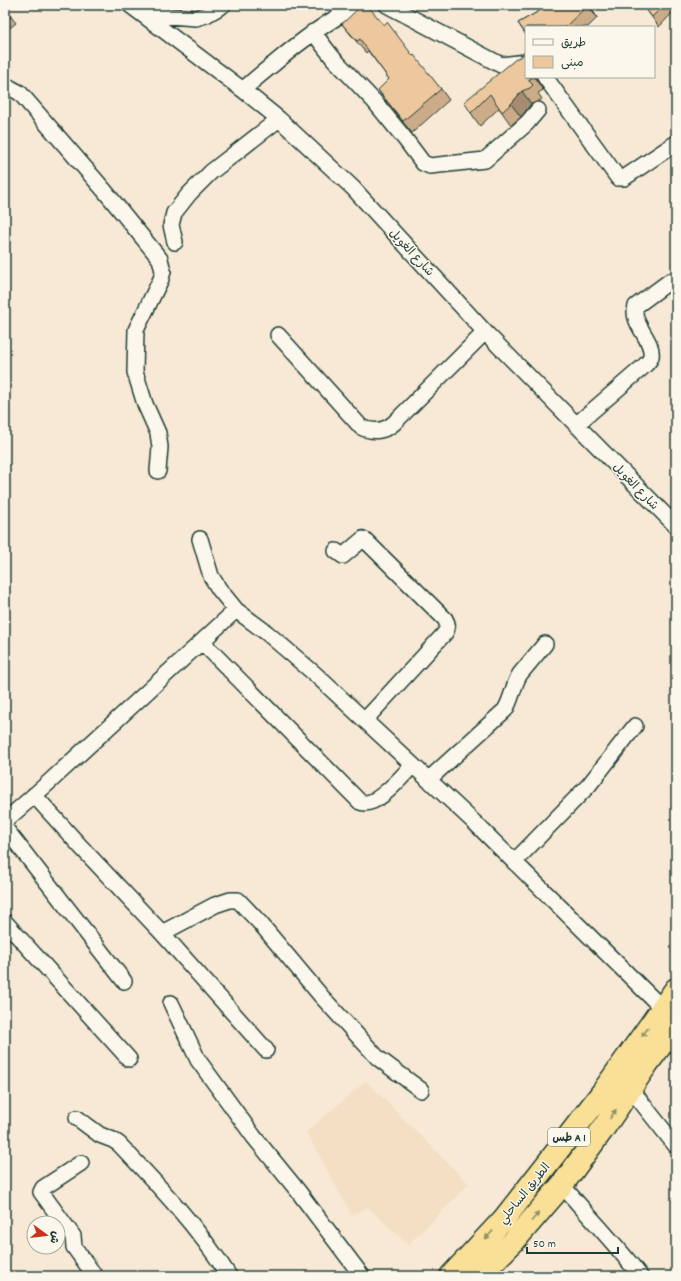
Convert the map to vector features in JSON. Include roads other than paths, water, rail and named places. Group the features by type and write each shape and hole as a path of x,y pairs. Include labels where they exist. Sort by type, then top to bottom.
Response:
{"highway":[{"name":"الطريق الساحلي","path":"451,1276 504,1219 602,1093 676,989"},
{"name":"الطريق الساحلي","path":"479,1276 514,1241 562,1185 630,1088 675,1028"}],"street":[{"name":"شارع الغويل","path":"130,5 243,90 279,120 353,188 485,332 577,424 675,527"},
{"path":"142,14 196,18 206,15 223,5"},
{"path":"243,90 291,48 334,18 358,5"},
{"path":"387,5 501,65 525,62"},
{"path":"313,32 333,58 374,101 405,139 422,163 426,165 430,166 485,160 527,123 538,110"},
{"path":"546,78 618,178 624,178 676,143"},
{"path":"5,85 20,93 104,190 160,259 163,271 161,279 136,330 135,372 145,404 158,433 160,446 158,471"},
{"path":"175,242 171,224 174,213 189,194 211,172 279,120"},
{"path":"577,424 644,367 650,360 651,352 636,318 635,309 636,306 670,282 676,281"},
{"path":"278,335 361,427 371,431 384,429 394,423 485,332"},
{"path":"200,539 214,581 236,610 315,674 365,720 514,862 662,1008"},
{"path":"336,551 341,556 344,556 359,542 363,539 365,540 445,619 448,628 365,720"},
{"path":"5,821 236,610"},
{"path":"202,642 360,802 364,804 371,803 381,796 413,765"},
{"path":"428,780 505,710 510,703 520,674 544,644"},
{"path":"514,862 589,785 635,726"},
{"path":"34,794 81,847 162,933 266,1050"},
{"path":"5,828 124,981"},
{"path":"162,933 215,905 230,900 238,900 260,923 322,997 378,1058 421,1090"},
{"path":"5,922 129,1059"},
{"path":"171,1003 198,1060 254,1137 298,1191 362,1276"},
{"path":"630,1088 676,1146"},
{"path":"76,1118 100,1135 119,1144 169,1197 217,1257 229,1276"},
{"path":"81,1163 43,1188 41,1192 73,1236 74,1248 95,1276"},
{"path":"562,1185 592,1221 625,1256 640,1276"}]}
